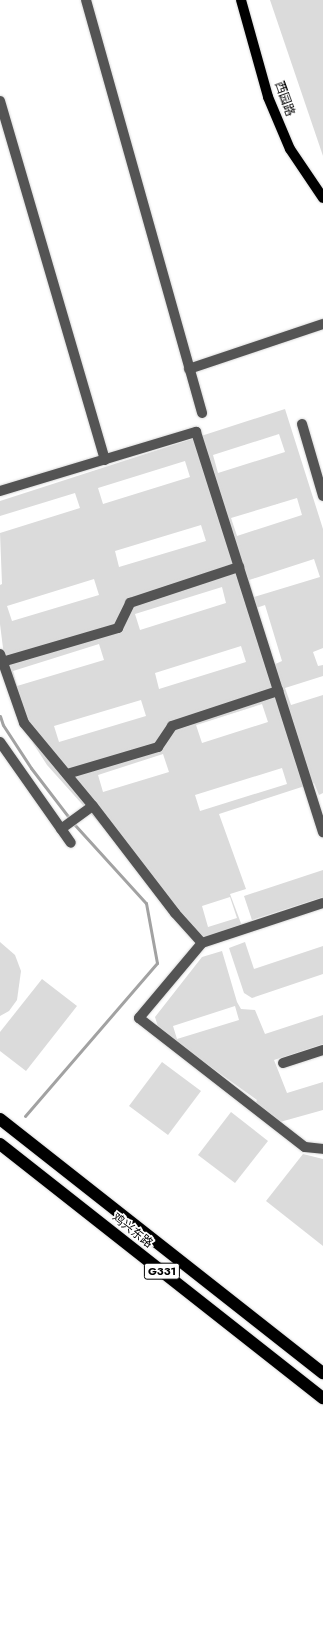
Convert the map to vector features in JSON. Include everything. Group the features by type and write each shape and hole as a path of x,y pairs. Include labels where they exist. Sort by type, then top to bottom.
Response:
{"highway":[{"name":"鸡兴东路","path":"0,1119 323,1373"},
{"name":"鸡兴东路","path":"0,1144 323,1398"}],"main road":[{"name":"西园路","path":"241,0 268,97 287,143 323,198"}],"street":[{"path":"86,0 202,414"},
{"path":"0,101 105,460"},
{"path":"190,369 323,324"},
{"path":"302,424 323,496"},
{"path":"0,492 196,432 323,832"},
{"path":"202,943 175,913 93,806 24,723 1,658 118,628 130,603 239,566"},
{"path":"67,774 158,747 172,726 278,691"},
{"path":"0,742 71,843"},
{"path":"61,829 93,806"},
{"path":"323,903 202,943 139,1018 305,1146 323,1149"},
{"path":"283,1063 323,1050"}],"shaded area":[{"path":"270,0 323,0 323,156"},
{"path":"285,409 323,529 323,648 313,652 318,666 323,665 323,676 285,688 291,705 323,695 323,793 319,795 314,783 219,814 246,889 230,894 242,926 204,940 47,765 33,743 4,656 0,624 0,585 2,584 0,533 80,508 75,493 0,516 0,501","holes":["279,434 285,452 218,473 213,455","185,461 190,477 103,504 98,488","297,498 302,515 237,536 231,518","201,525 206,541 119,567 115,551","314,559 320,577 254,597 249,580","94,579 99,595 12,621 7,606","222,587 226,603 140,630 135,614","265,605 282,661 271,666 253,609","99,644 104,660 17,686 13,671","241,646 246,662 159,689 155,673","141,700 146,716 59,742 54,726","262,704 268,722 202,743 196,725","163,754 169,772 103,792 98,775","282,768 287,784 200,811 195,795","230,897 237,918 208,927 202,906"]},
{"path":"323,870 323,897 252,920 244,896"},
{"path":"0,942 15,955 21,971 17,1000 9,1011 0,1016"},
{"path":"245,942 254,969 323,946 323,974 252,998 244,993 229,948"},
{"path":"222,951 237,1002 241,1009 255,1010 265,1034 323,1015 323,1044 274,1060 287,1093 323,1082 323,1110 280,1122 255,1104 257,1100 159,1030 155,1017 202,957","holes":["235,1006 239,1020 177,1039 173,1026"]},
{"path":"42,979 77,1006 26,1071 0,1051 0,1032"},
{"path":"162,1062 201,1091 168,1135 129,1106"},
{"path":"231,1112 268,1141 235,1183 198,1155"},
{"path":"303,1154 323,1159 323,1246 266,1201"}],"waterway":[{"path":"0,716 3,725 31,768 74,824 146,903 157,963 25,1116"}]}
